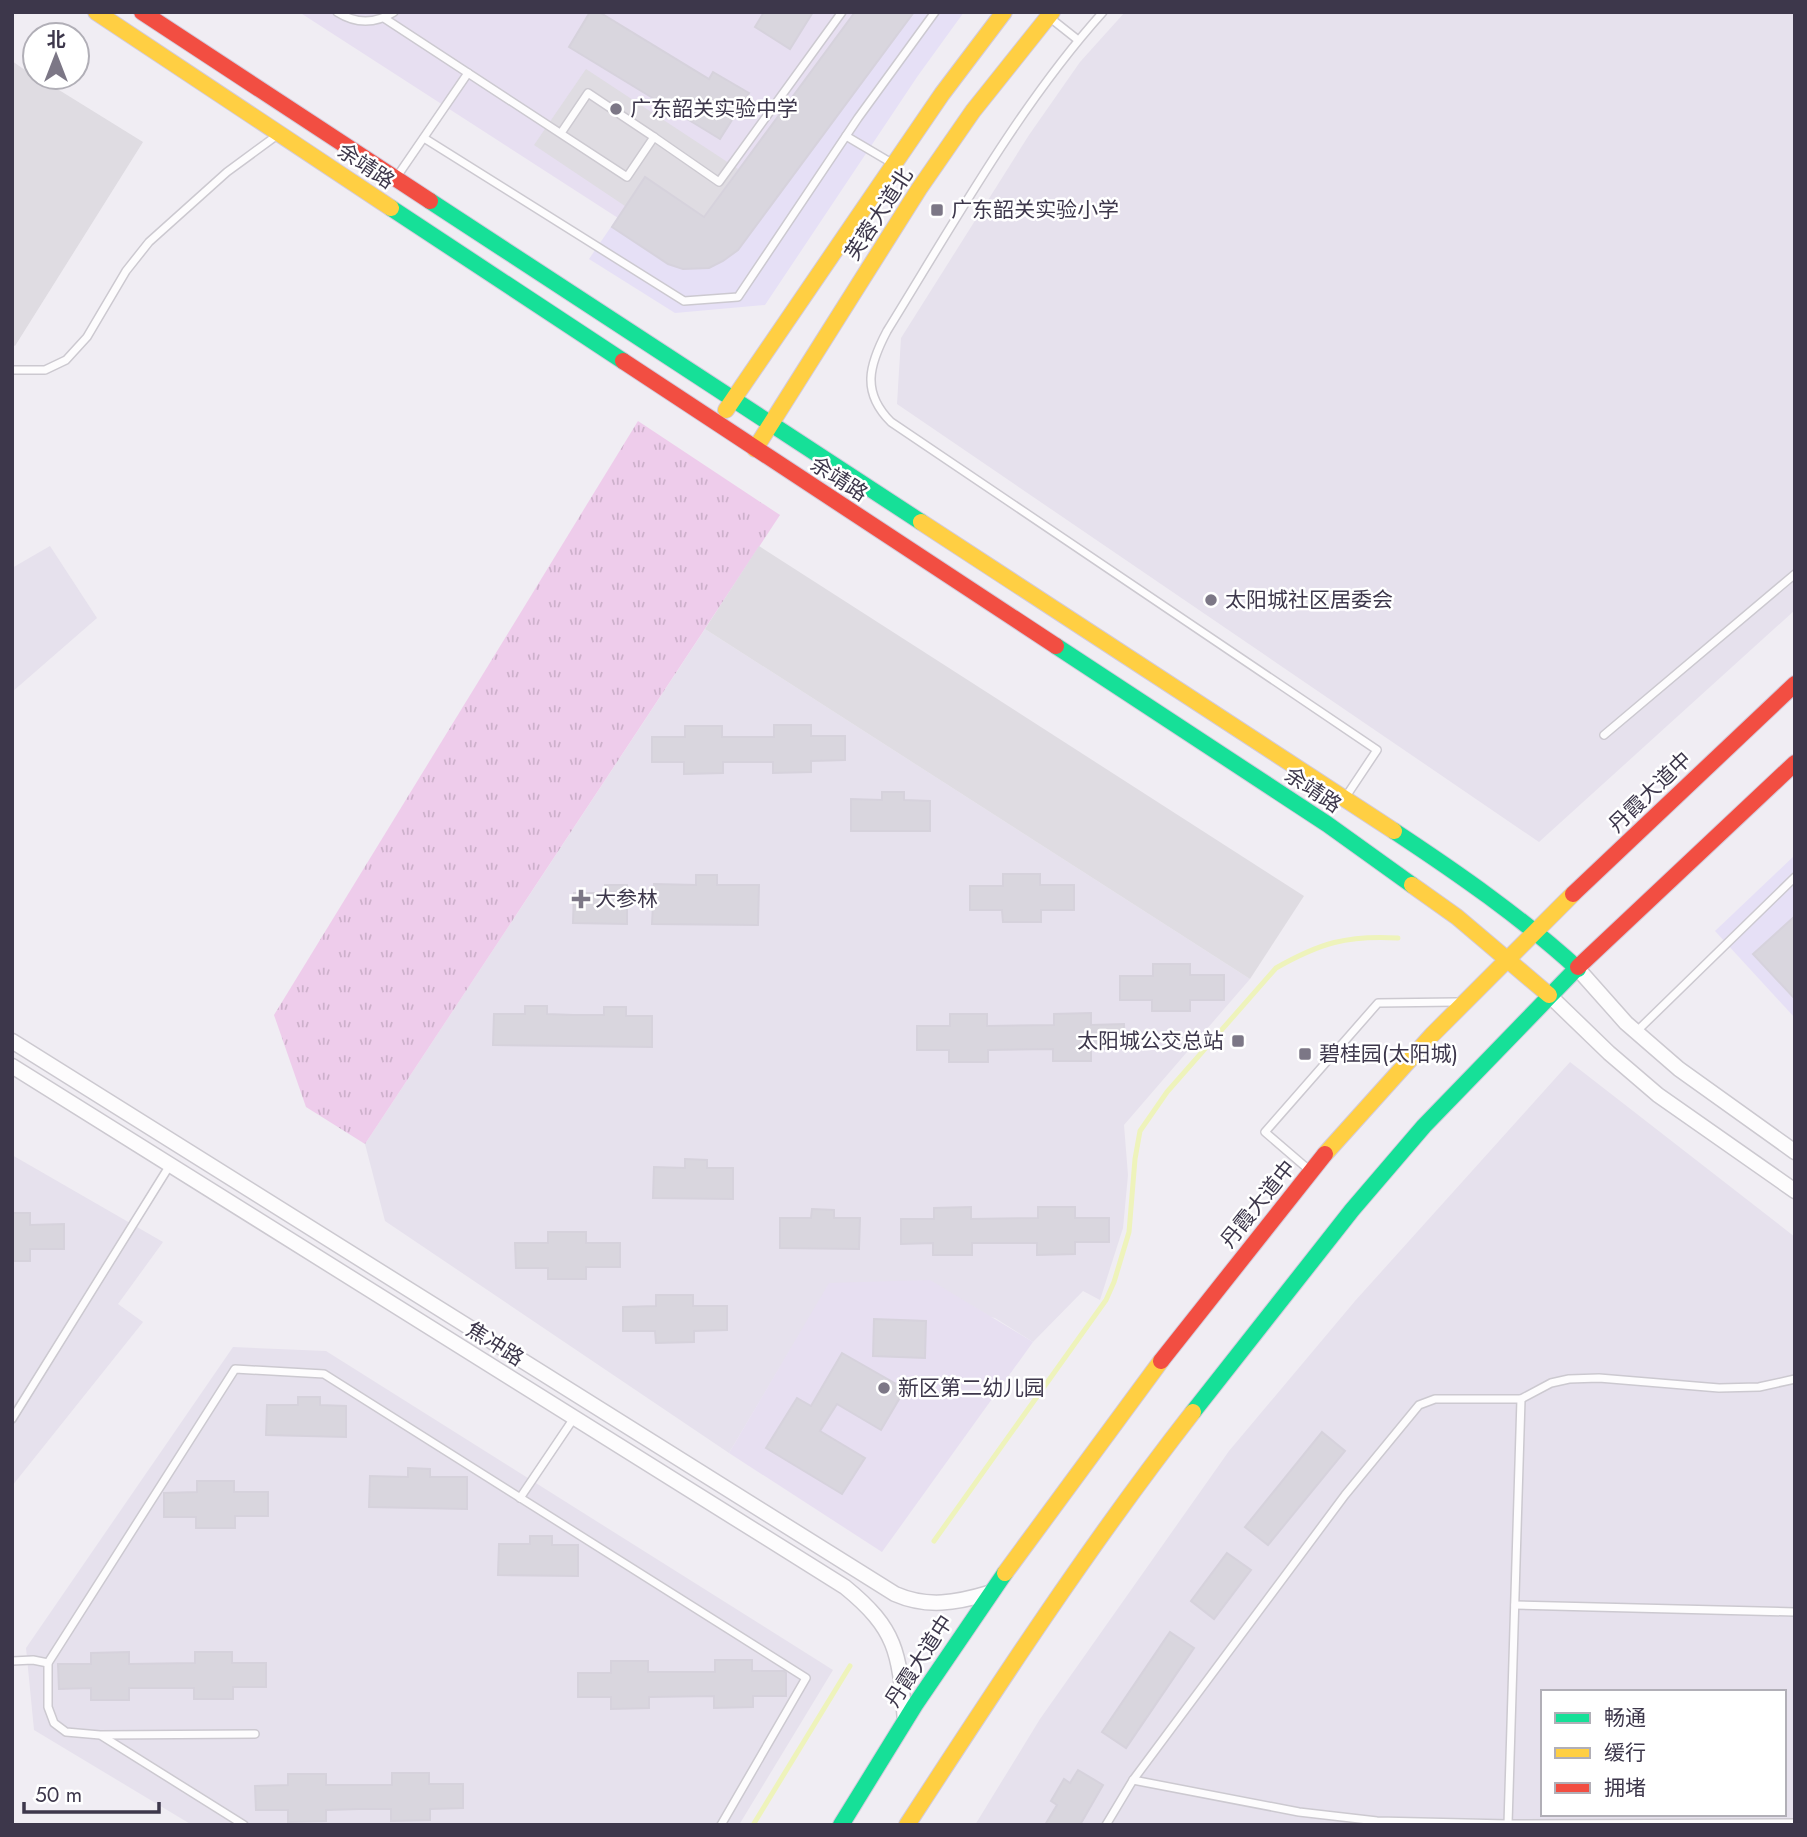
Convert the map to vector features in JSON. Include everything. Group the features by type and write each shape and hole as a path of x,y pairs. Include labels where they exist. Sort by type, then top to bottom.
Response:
{"main road":[{"name":"余靖路","path":"96,12 754,449 1327,824 1457,916 1508,957 1549,995"},
{"name":"余靖路","path":"142,12 1472,883 1535,930 1577,969"},
{"name":"芙蓉大道北","path":"717,424 942,94 1004,12"},
{"name":"芙蓉大道北","path":"754,449 919,190 973,111 1051,14"},
{"name":"丹霞大道中","path":"841,1825 989,1593 1125,1408 1311,1171 1381,1091 1508,957 1795,684"},
{"path":"907,1825 1000,1682 1158,1457 1352,1210 1424,1126 1549,995 1795,764"}],"street":[{"path":"1577,969 1636,1032 1679,1069 1795,1152"},
{"path":"1549,995 1609,1053 1658,1095 1795,1191"},
{"name":"焦冲路","path":"12,1041 895,1594 909,1600 944,1603 989,1593"},
{"name":"焦冲路","path":"12,1066 845,1587 864,1602 884,1626 896,1654 905,1721"}],"lane":[{"path":"337,12 363,22 384,18 394,12"},
{"path":"561,133 588,93 719,182 842,12"},
{"path":"424,138 684,301 738,297 846,136 935,12"},
{"path":"1103,12 1078,40 1015,128 887,331 872,364 870,382 874,397 881,412 891,422 1377,750 1345,799"},
{"path":"1051,14 1078,40"},
{"path":"384,18 627,177 654,137"},
{"path":"396,178 468,73"},
{"path":"12,370 46,370 66,360 87,337 126,271 149,242 227,172 279,134"},
{"path":"846,136 894,164"},
{"path":"1604,735 1795,574"},
{"path":"1636,1032 1795,877"},
{"path":"1788,884 1795,891"},
{"path":"1311,1171 1265,1132 1378,1003 1464,1002"},
{"path":"12,1419 170,1165"},
{"path":"254,1734 100,1735 66,1732 54,1723 48,1707 48,1663 235,1369 324,1374 806,1678 721,1825"},
{"path":"1106,1825 1133,1780 1345,1495 1419,1405 1436,1399 1521,1399 1550,1383 1569,1379 1599,1378 1719,1388 1759,1387 1795,1379"},
{"path":"1508,1824 1521,1399"},
{"path":"520,1498 574,1418"},
{"path":"1515,1605 1795,1612"},
{"path":"12,1661 33,1660 48,1663"},
{"path":"100,1735 244,1825"},
{"path":"1133,1780 1299,1812 1375,1823 1795,1823"}],"shaded area":[{"name":"广东韶关实验中学","path":"299,12 855,12 704,217 645,177 618,218"},
{"path":"855,12 964,12 917,77 765,305 675,313 589,259 645,177 704,216"},
{"path":"1125,12 1795,12 1795,610 1539,842 897,404 901,338 1029,135 1080,62"},
{"path":"12,61 21,67 21,91 61,91 143,142 15,346 12,344"},
{"path":"586,69 738,169 704,217 645,177 625,206 534,145"},
{"path":"50,546 97,618 12,692 12,568"},
{"path":"759,546 1304,896 1250,979 705,629"},
{"path":"705,629 1250,979 1124,1125 1128,1175 1123,1228 1100,1300 1083,1291 1033,1342 995,1318 830,1283 729,1453 385,1221 365,1144"},
{"path":"1795,855 1795,1018 1715,931"},
{"path":"1570,1062 1795,1237 1795,1825 975,1825 1040,1719 1229,1451 1355,1301"},
{"path":"12,1155 163,1242 118,1304 143,1322 12,1486"},
{"name":"新区第二幼儿园","path":"930,1280 1033,1342 882,1552 729,1453 829,1283"},
{"path":"233,1347 326,1351 833,1670 739,1825 192,1825 34,1730 26,1648"}],"green space":[{"path":"638,421 780,515 365,1144 306,1107 274,1015"}],"building":[{"path":"590,12 599,12 709,79 713,72 749,93 720,139 569,47"},
{"path":"764,12 813,12 790,49 755,27"},
{"path":"855,12 914,12 738,250 709,268 683,269 668,264 612,227 645,177 704,217"},
{"path":"774,725 811,725 811,736 845,736 845,760 811,761 811,772 773,773 773,762 723,762 723,773 684,774 684,762 652,762 652,737 685,737 685,726 722,726 722,737 774,737"},
{"path":"882,792 904,792 904,800 930,801 930,831 851,831 851,799 882,800"},
{"path":"1003,874 1040,874 1040,885 1074,885 1074,910 1041,910 1041,922 1003,922 1002,910 970,910 970,886 1003,886"},
{"path":"696,875 717,875 717,885 759,885 758,925 652,924 654,884 696,885"},
{"path":"605,885 627,885 627,924 573,923 574,893 605,893"},
{"path":"1795,916 1795,999 1753,954"},
{"path":"1153,964 1190,964 1190,975 1224,975 1224,1000 1190,1000 1190,1011 1152,1011 1152,1000 1120,1000 1120,976 1153,976"},
{"path":"525,1006 547,1006 547,1014 573,1015 604,1015 604,1007 626,1007 626,1016 652,1016 652,1047 493,1045 494,1014 525,1014"},
{"path":"1091,1013 1091,1025 1124,1024 1125,1049 1091,1049 1091,1061 1053,1061 1053,1049 988,1050 988,1062 949,1062 949,1050 917,1050 917,1026 950,1026 950,1014 987,1014 987,1026 1054,1025 1054,1014"},
{"path":"685,1159 707,1160 707,1168 733,1168 733,1199 653,1198 654,1167 685,1168"},
{"path":"971,1207 971,1219 1038,1218 1038,1207 1075,1207 1075,1218 1109,1218 1109,1242 1075,1242 1075,1254 1037,1255 1037,1243 972,1243 972,1255 933,1255 933,1243 901,1244 901,1219 934,1219 934,1208"},
{"path":"812,1209 834,1210 834,1218 860,1218 859,1249 780,1248 780,1218 811,1218"},
{"path":"12,1213 30,1213 30,1225 64,1224 64,1249 30,1249 30,1261 12,1261"},
{"path":"548,1232 586,1232 586,1243 620,1243 620,1267 586,1267 586,1279 548,1279 548,1268 516,1268 515,1243 548,1243"},
{"path":"656,1295 693,1295 693,1306 727,1306 727,1330 694,1331 694,1342 656,1343 655,1331 623,1331 623,1307 656,1306"},
{"path":"874,1319 926,1321 925,1358 873,1356"},
{"path":"842,1353 905,1389 881,1430 837,1404 820,1431 865,1458 842,1494 766,1448 797,1398 811,1406"},
{"path":"298,1397 320,1397 320,1405 346,1406 346,1437 266,1435 267,1405 298,1405"},
{"path":"1322,1432 1345,1451 1268,1545 1245,1527"},
{"path":"408,1468 430,1469 430,1477 467,1477 467,1509 369,1507 370,1476 408,1477"},
{"path":"197,1481 234,1481 234,1492 268,1492 268,1516 235,1516 235,1528 196,1528 196,1517 164,1517 164,1493 197,1492"},
{"path":"530,1536 552,1536 552,1545 578,1545 578,1576 498,1575 499,1544 530,1544"},
{"path":"1227,1553 1251,1570 1214,1619 1191,1601"},
{"path":"1170,1632 1194,1648 1126,1748 1102,1732"},
{"path":"129,1652 129,1664 195,1663 195,1652 232,1652 232,1663 266,1663 266,1687 233,1687 233,1699 194,1699 194,1688 129,1688 129,1700 91,1700 91,1688 59,1689 58,1664 91,1664 91,1653"},
{"path":"715,1660 752,1660 752,1671 784,1671 786,1696 753,1696 753,1707 714,1708 714,1696 649,1697 649,1708 611,1709 611,1697 578,1697 578,1673 611,1673 611,1661 648,1661 648,1672 715,1672"},
{"path":"1078,1770 1103,1785 1080,1825 1045,1825 1057,1805 1051,1801 1064,1779 1070,1783"},
{"path":"392,1773 429,1773 429,1784 463,1784 463,1808 430,1809 430,1820 391,1821 391,1809 359,1809 326,1810 326,1821 288,1822 288,1810 256,1810 255,1786 288,1785 288,1774 326,1774 326,1785 392,1785"}],"waterway":[{"path":"934,1541 1106,1300 1129,1232 1140,1131 1167,1092 1276,968 1306,952 1334,943 1364,938 1398,938"},
{"path":"753,1825 850,1666"}],"traffic: fast":[{"path":"430,201 921,522"},
{"path":"391,208 623,361"},
{"path":"1056,646 1327,824 1412,885"},
{"path":"1394,831 1489,897 1578,969"},
{"path":"1193,1412 1352,1210 1424,1126 1578,967"},
{"path":"841,1825 915,1705 1005,1573"}],"traffic: slow":[{"path":"96,12 391,208"},
{"path":"726,410 942,94 1004,12"},
{"path":"755,449 919,189 973,111 1052,12"},
{"path":"921,522 1394,831"},
{"path":"1412,885 1457,917 1549,995"},
{"path":"1325,1154 1432,1035 1573,894"},
{"path":"1005,1573 1161,1361"},
{"path":"907,1825 1081,1564 1193,1412"}],"traffic: jam":[{"path":"142,12 430,201"},
{"path":"623,361 1056,646"},
{"path":"1573,894 1795,684"},
{"path":"1578,967 1795,763"},
{"path":"1161,1361 1325,1154"}],"place":[{"name":"广东韶关实验中学","path":"616,109"},
{"name":"广东韶关实验小学","path":"937,210"},
{"name":"太阳城社区居委会","path":"1211,600"},
{"name":"大参林","path":"581,899"},
{"name":"太阳城公交总站","path":"1238,1041"},
{"name":"碧桂园(太阳城)","path":"1305,1054"},
{"name":"新区第二幼儿园","path":"884,1388"}]}
